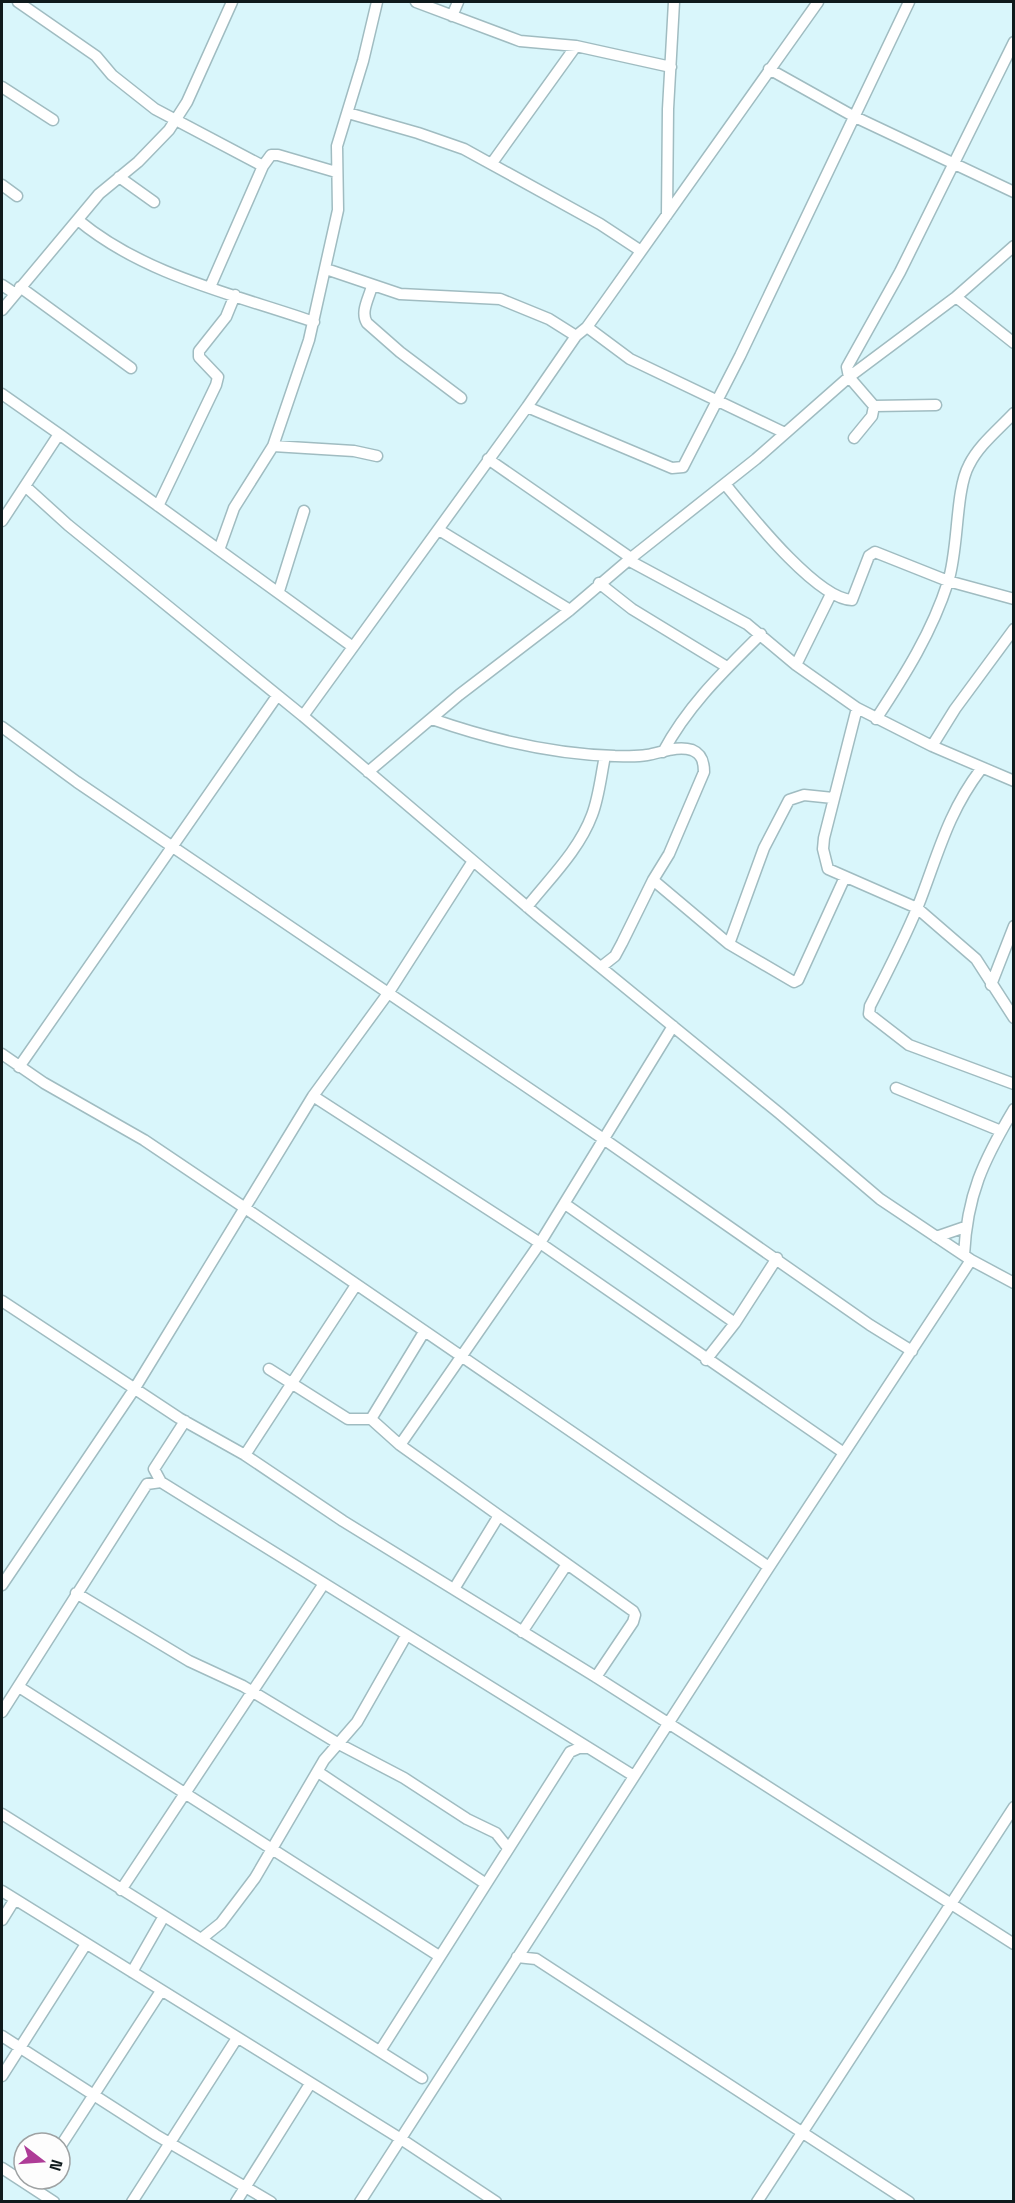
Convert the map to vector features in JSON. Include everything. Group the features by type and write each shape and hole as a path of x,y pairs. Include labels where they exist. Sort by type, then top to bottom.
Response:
{"street":[{"path":"18,2 96,56 112,75 175,122 263,166"},
{"path":"2,310 99,194 151,150 175,122 192,92 232,2"},
{"path":"219,550 234,508 273,446 314,322 338,210 337,146 377,2"},
{"path":"416,2 520,42 576,46 670,67"},
{"path":"452,16 458,2"},
{"path":"667,215 670,67 674,2"},
{"path":"303,716 439,530 576,336 587,327 818,2"},
{"path":"527,407 678,470 688,460 909,2"},
{"path":"874,406 849,377 847,367 900,272 1014,42"},
{"path":"492,163 576,46"},
{"path":"769,69 853,116 952,165 1014,192"},
{"path":"2,87 53,120"},
{"path":"348,113 443,141 492,163 600,224 641,251"},
{"path":"210,287 263,166 271,155 278,154 336,172"},
{"path":"119,177 154,202"},
{"path":"2,185 17,196"},
{"path":"78,220 125,254 210,287 314,322"},
{"path":"368,772 520,647 570,610 599,583 725,484 849,377 956,297 1014,246"},
{"path":"326,269 372,286 422,297 500,299 549,319 576,336"},
{"path":"2,285 17,290 131,368"},
{"path":"372,286 364,310 367,323 400,352 461,398"},
{"path":"158,506 216,385 218,377 199,357 199,351 219,329 235,295"},
{"path":"956,297 1014,343"},
{"path":"587,327 630,359 785,433"},
{"path":"2,394 279,591 353,647"},
{"path":"874,406 936,405"},
{"path":"854,438 872,416 874,406"},
{"path":"876,719 915,660 948,581 958,538 964,477 977,453 1014,413"},
{"path":"2,521 59,434"},
{"path":"273,446 354,451 377,456"},
{"path":"488,459 629,559 732,615 761,634 796,665 857,708 981,769 1014,781"},
{"path":"725,484 782,550 831,594 852,600 869,556 875,552 948,581 1014,599"},
{"path":"26,486 68,525 303,716 527,907 880,1199 968,1258 1014,1283"},
{"path":"279,591 304,511"},
{"path":"439,530 570,610"},
{"path":"599,583 632,609 727,668"},
{"path":"796,665 831,594"},
{"path":"932,746 955,709 1014,629"},
{"path":"663,752 687,712 761,634"},
{"path":"20,1067 277,696"},
{"path":"857,708 832,798 823,849 828,869 917,908 976,959 1014,1018"},
{"path":"432,719 510,744 604,756 635,757 677,749 692,750 704,762 704,772 669,854 652,880 615,956 601,967"},
{"path":"2,727 172,847 389,992 777,1258 870,1325 912,1351"},
{"path":"527,907 575,846 586,828 593,813 604,756"},
{"path":"981,769 958,801 949,820 917,908 869,1014 909,1045 1014,1084"},
{"path":"729,944 764,848 789,800 804,795 832,798"},
{"path":"2,1585 135,1388 313,1096 389,992 474,861"},
{"path":"652,880 729,944 796,981 845,877"},
{"path":"991,984 1014,926"},
{"path":"400,1445 463,1358 540,1243 673,1026"},
{"path":"2,1054 144,1140 769,1567"},
{"path":"896,1088 1001,1131"},
{"path":"313,1096 540,1243 706,1360 844,1453"},
{"path":"360,2202 769,1567 912,1351 968,1258 965,1227 974,1187 1014,1109"},
{"path":"565,1204 735,1323"},
{"path":"936,1237 965,1227"},
{"path":"706,1360 735,1323 777,1258"},
{"path":"244,1455 356,1285"},
{"path":"2,1300 185,1421 244,1455 343,1521 596,1677 667,1725 1014,1944"},
{"path":"371,1419 424,1332"},
{"path":"269,1369 348,1419 371,1419 400,1445 498,1517 633,1611 635,1615 596,1677"},
{"path":"185,1421 154,1469 161,1482 323,1585 634,1776"},
{"path":"2,1712 147,1484 161,1482"},
{"path":"454,1589 498,1517"},
{"path":"522,1632 567,1564"},
{"path":"121,1890 323,1585"},
{"path":"76,1593 189,1661 253,1691 339,1744 404,1778 467,1819 496,1833 508,1848"},
{"path":"201,1939 211,1932 234,1907 318,1772 357,1722 406,1635"},
{"path":"19,1687 184,1795 439,1956"},
{"path":"563,1732 570,1752"},
{"path":"380,2051 570,1752 579,1748 589,1748"},
{"path":"318,1772 486,1884"},
{"path":"757,2202 1014,1807"},
{"path":"2,1814 422,2078"},
{"path":"496,1833 520,1829"},
{"path":"2,1891 401,2139 496,2202"},
{"path":"2,1920 15,1899"},
{"path":"132,1972 164,1916"},
{"path":"529,1938 536,1959"},
{"path":"2,2076 86,1944"},
{"path":"517,1957 536,1959 909,2202"},
{"path":"71,2131 161,1991"},
{"path":"2,2036 95,2096 271,2202"},
{"path":"132,2202 237,2038"},
{"path":"236,2202 310,2084"},
{"path":"43,2191 54,2202"}]}
